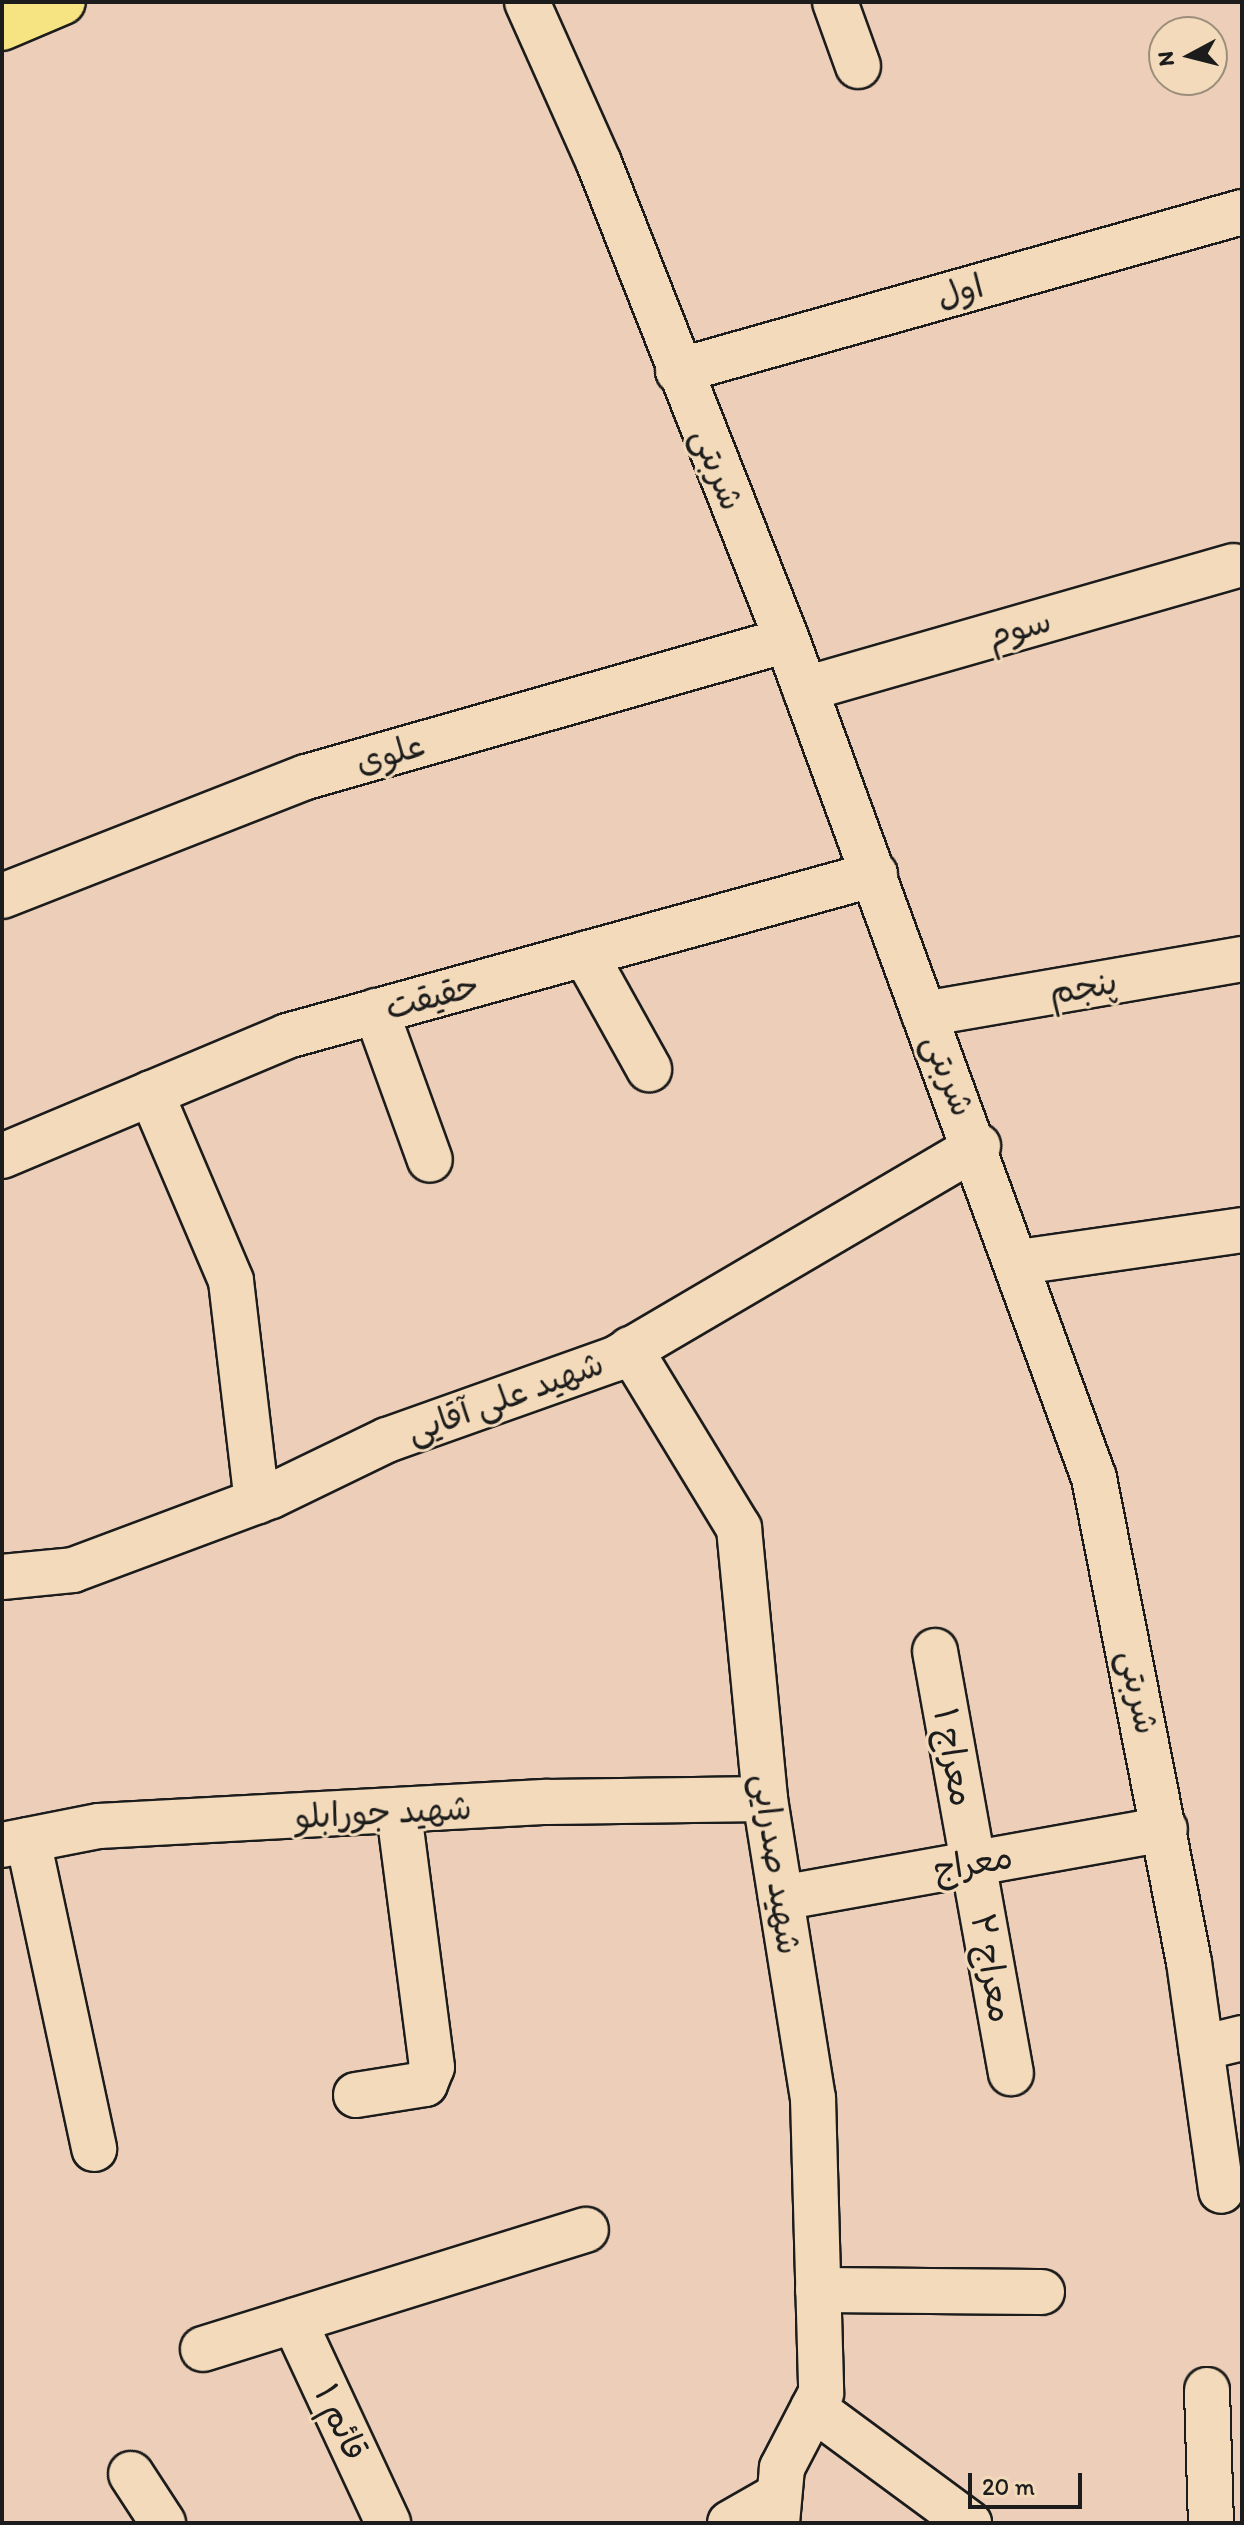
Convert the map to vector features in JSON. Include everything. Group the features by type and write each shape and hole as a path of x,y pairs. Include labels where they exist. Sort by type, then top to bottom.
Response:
{"main road":[{"path":"2,28 63,2"}],"street":[{"name":"شربتی","path":"527,2 599,163 678,371 787,640 924,1014 978,1146 1094,1478 1165,1829 1222,2043 1221,2191"},
{"path":"835,2 858,66"},
{"name":"اول","path":"678,371 1242,212"},
{"name":"سوم","path":"805,689 1234,566"},
{"name":"علوی","path":"2,896 306,777 787,640"},
{"name":"حقیقت","path":"2,1156 287,1036 875,874"},
{"path":"585,954 649,1069"},
{"name":"پنجم","path":"924,1014 1242,959"},
{"path":"376,1011 430,1160"},
{"path":"151,1093 231,1281 257,1501"},
{"name":"شهید علی آقایی","path":"2,1577 73,1570 257,1501 387,1440 630,1349 978,1146"},
{"path":"1020,1262 1242,1230"},
{"name":"شهید صدرایی","path":"630,1349 739,1528 765,1799 813,2098 821,2393 782,2468 778,2509"},
{"name":"معراج ۱","path":"935,1651 973,1863"},
{"name":"شهید جورابلو","path":"15,1842 99,1826 765,1799"},
{"path":"356,2095 425,2084 432,2067 399,1813"},
{"name":"معراج","path":"781,1898 1165,1829"},
{"path":"15,1842 94,2149"},
{"name":"معراج ۲","path":"973,1863 1011,2073"},
{"path":"203,2349 586,2230"},
{"path":"818,2290 1042,2292"},
{"name":"قائم ۱","path":"294,2321 388,2523"},
{"path":"1207,2390 1211,2523"},
{"path":"813,2408 969,2523"},
{"path":"131,2474 163,2523"},
{"path":"730,2523 778,2509"}]}
